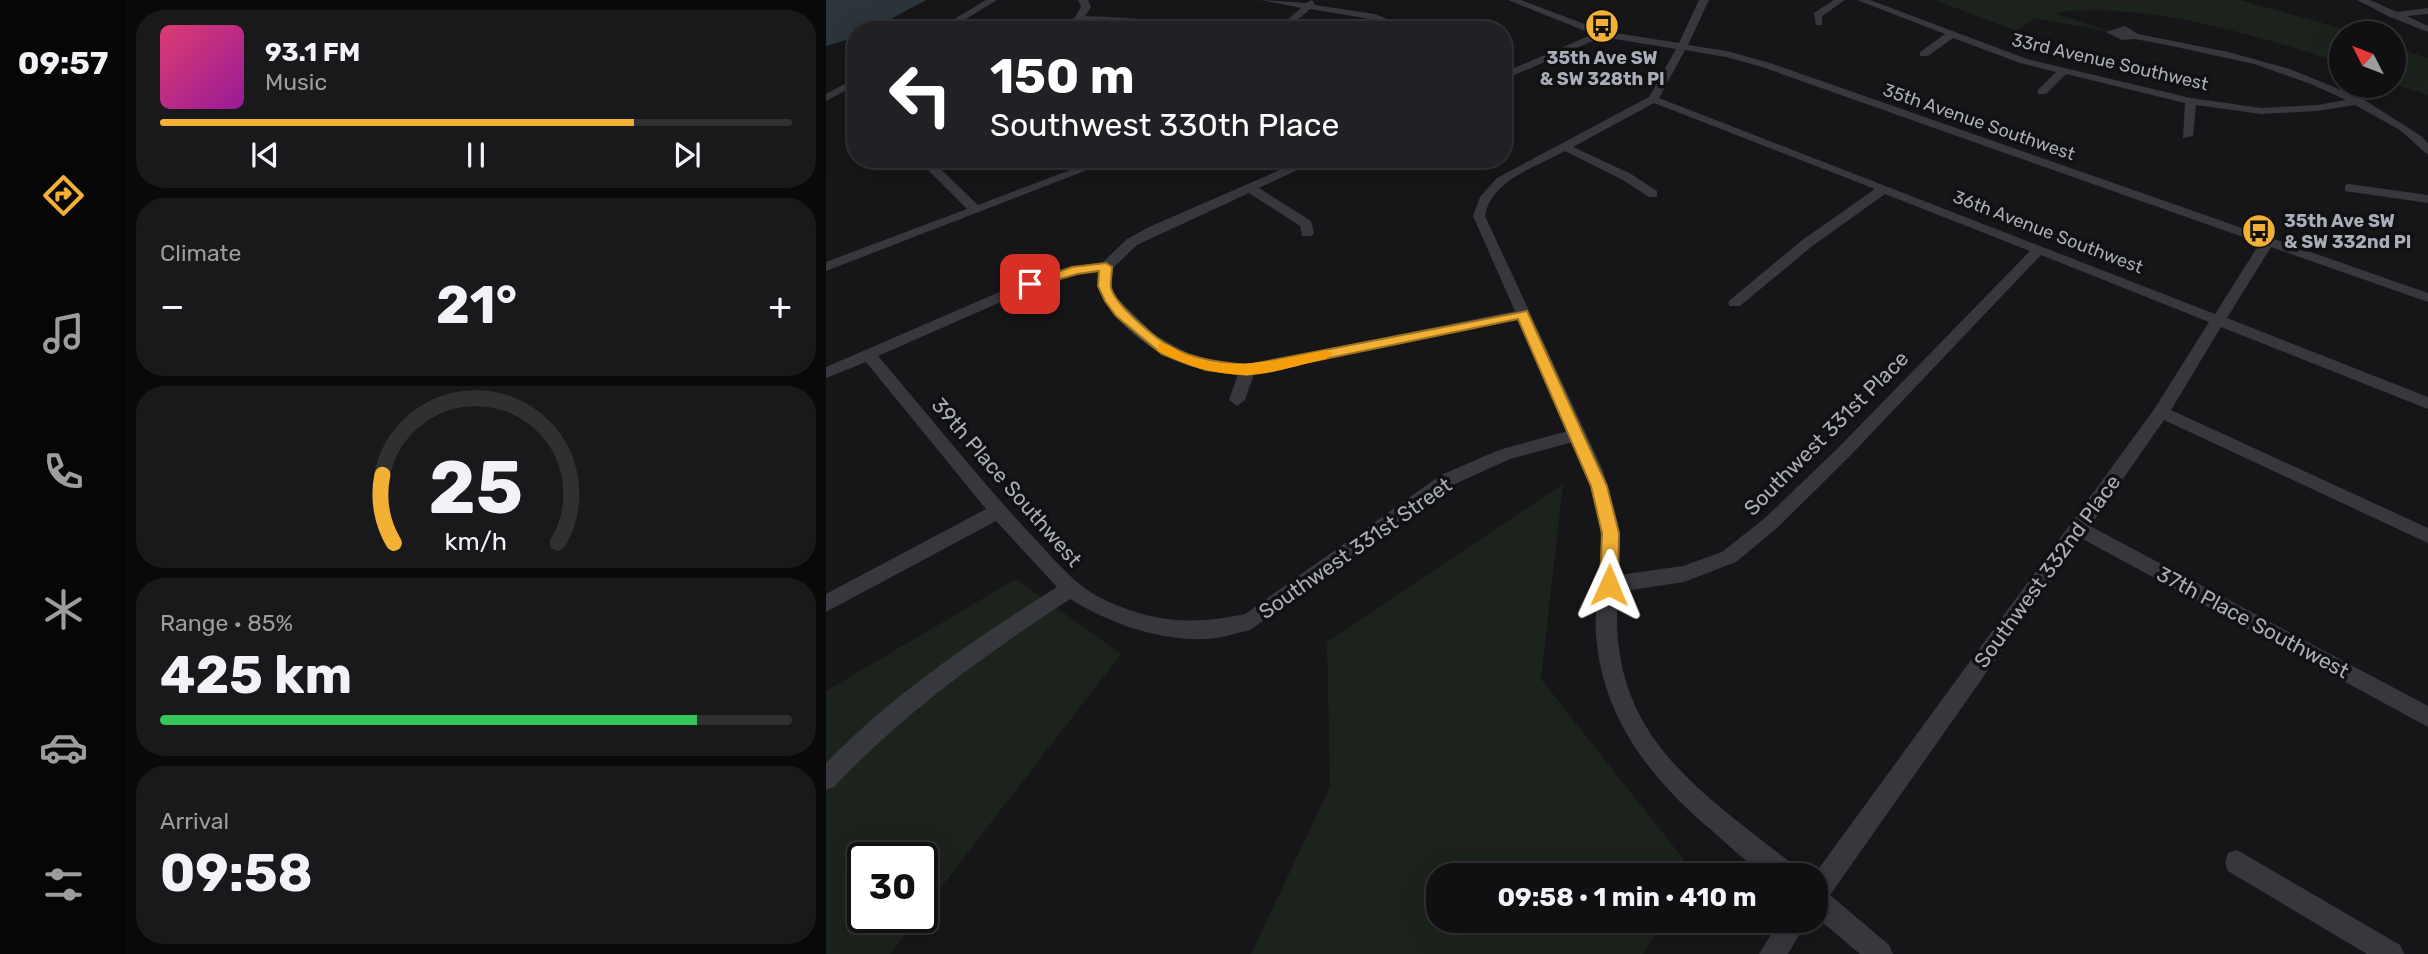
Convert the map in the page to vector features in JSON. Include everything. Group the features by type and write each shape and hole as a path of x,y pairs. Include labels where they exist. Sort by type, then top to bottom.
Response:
{"street":[{"path":"956,21 992,0"},
{"path":"1076,21 1086,7 1083,0"},
{"path":"1266,0 1371,16 1385,21"},
{"path":"1290,21 1315,0"},
{"name":"35th Avenue Southwest","path":"1513,0 1601,34 1727,54 1766,65 2428,298"},
{"path":"1704,0 1683,46 1653,99 1501,181 1480,204 1479,216 1484,233 1594,470 1604,502 1611,533 1606,632 1609,659 1626,716 1649,755 1671,779 1772,863"},
{"path":"1819,23 1817,15 1840,0"},
{"name":"33rd Avenue Southwest","path":"1862,0 1951,35 2062,72 2191,101 2261,111 2317,108 2359,102"},
{"path":"2362,0 2428,29"},
{"path":"2392,15 2428,11"},
{"path":"1079,19 1130,21"},
{"path":"1512,73 1601,34"},
{"path":"1924,54 1951,35"},
{"path":"2135,36 2249,58 2289,70 2359,102 2423,139 2428,151"},
{"path":"2042,92 2062,72"},
{"path":"826,98 847,86"},
{"name":"36th Avenue Southwest","path":"1653,99 2220,319 2428,403"},
{"path":"2187,136 2191,101"},
{"path":"1563,146 1627,177 1653,194"},
{"path":"932,168 976,210"},
{"path":"826,267 1086,168"},
{"path":"826,373 1030,284 1076,270 1106,267 1132,242 1154,230 1295,168"},
{"path":"1251,188 1306,224 1307,233"},
{"path":"1735,303 1806,244 1885,188"},
{"path":"2349,188 2428,199"},
{"name":"Southwest 332nd Place","path":"1828,875 2161,412 2267,242"},
{"name":"Southwest 331st Place","path":"1609,585 1684,574 1729,556 1772,523 2039,250"},
{"path":"1106,267 1104,286 1109,299 1121,313 1167,351 1206,365 1247,370 1522,314"},
{"name":"39th Place Southwest","path":"868,354 998,511 1070,589 1098,606 1162,629 1210,630"},
{"path":"1237,400 1247,370"},
{"path":"2161,412 2428,536"},
{"name":"Southwest 331st Street","path":"1210,630 1250,621 1447,480 1505,454 1577,435"},
{"path":"826,604 998,511"},
{"name":"37th Place Southwest","path":"2078,528 2428,717"},
{"path":"826,779 867,738 929,686 997,636 1070,589"},
{"path":"2237,862 2391,954"},
{"path":"1828,910 1880,954"},
{"path":"1772,954 1787,933"}],"shaded area":[{"path":"826,0 926,0 887,21 847,21 847,40 826,46"},
{"path":"1935,0 2240,0 2329,25 2329,59 2236,31 2124,11 2053,13 2111,32 2035,18 2016,31"},
{"path":"2406,51 2428,58 2428,95 2406,88"},
{"path":"1563,484 1541,679 1686,863 1426,863 1426,933 1656,933 1643,954 1251,954 1330,787 1327,642"},
{"path":"1016,579 1121,654 938,891 938,842 847,842 847,933 906,933 890,954 826,954 826,691"}],"slow traffic":[{"path":"1163,348 1181,358 1206,365 1247,370 1326,354"}],"place":[{"name":"35th Ave SW & SW 328th Pl","path":"1602,26"},
{"name":"35th Ave SW & SW 332nd Pl","path":"2259,231"}],"route":[{"path":"1030,284 1076,270 1106,267 1104,286 1109,299 1121,313 1167,351 1206,365 1247,370 1522,314 1594,470 1611,533 1609,585"}]}
